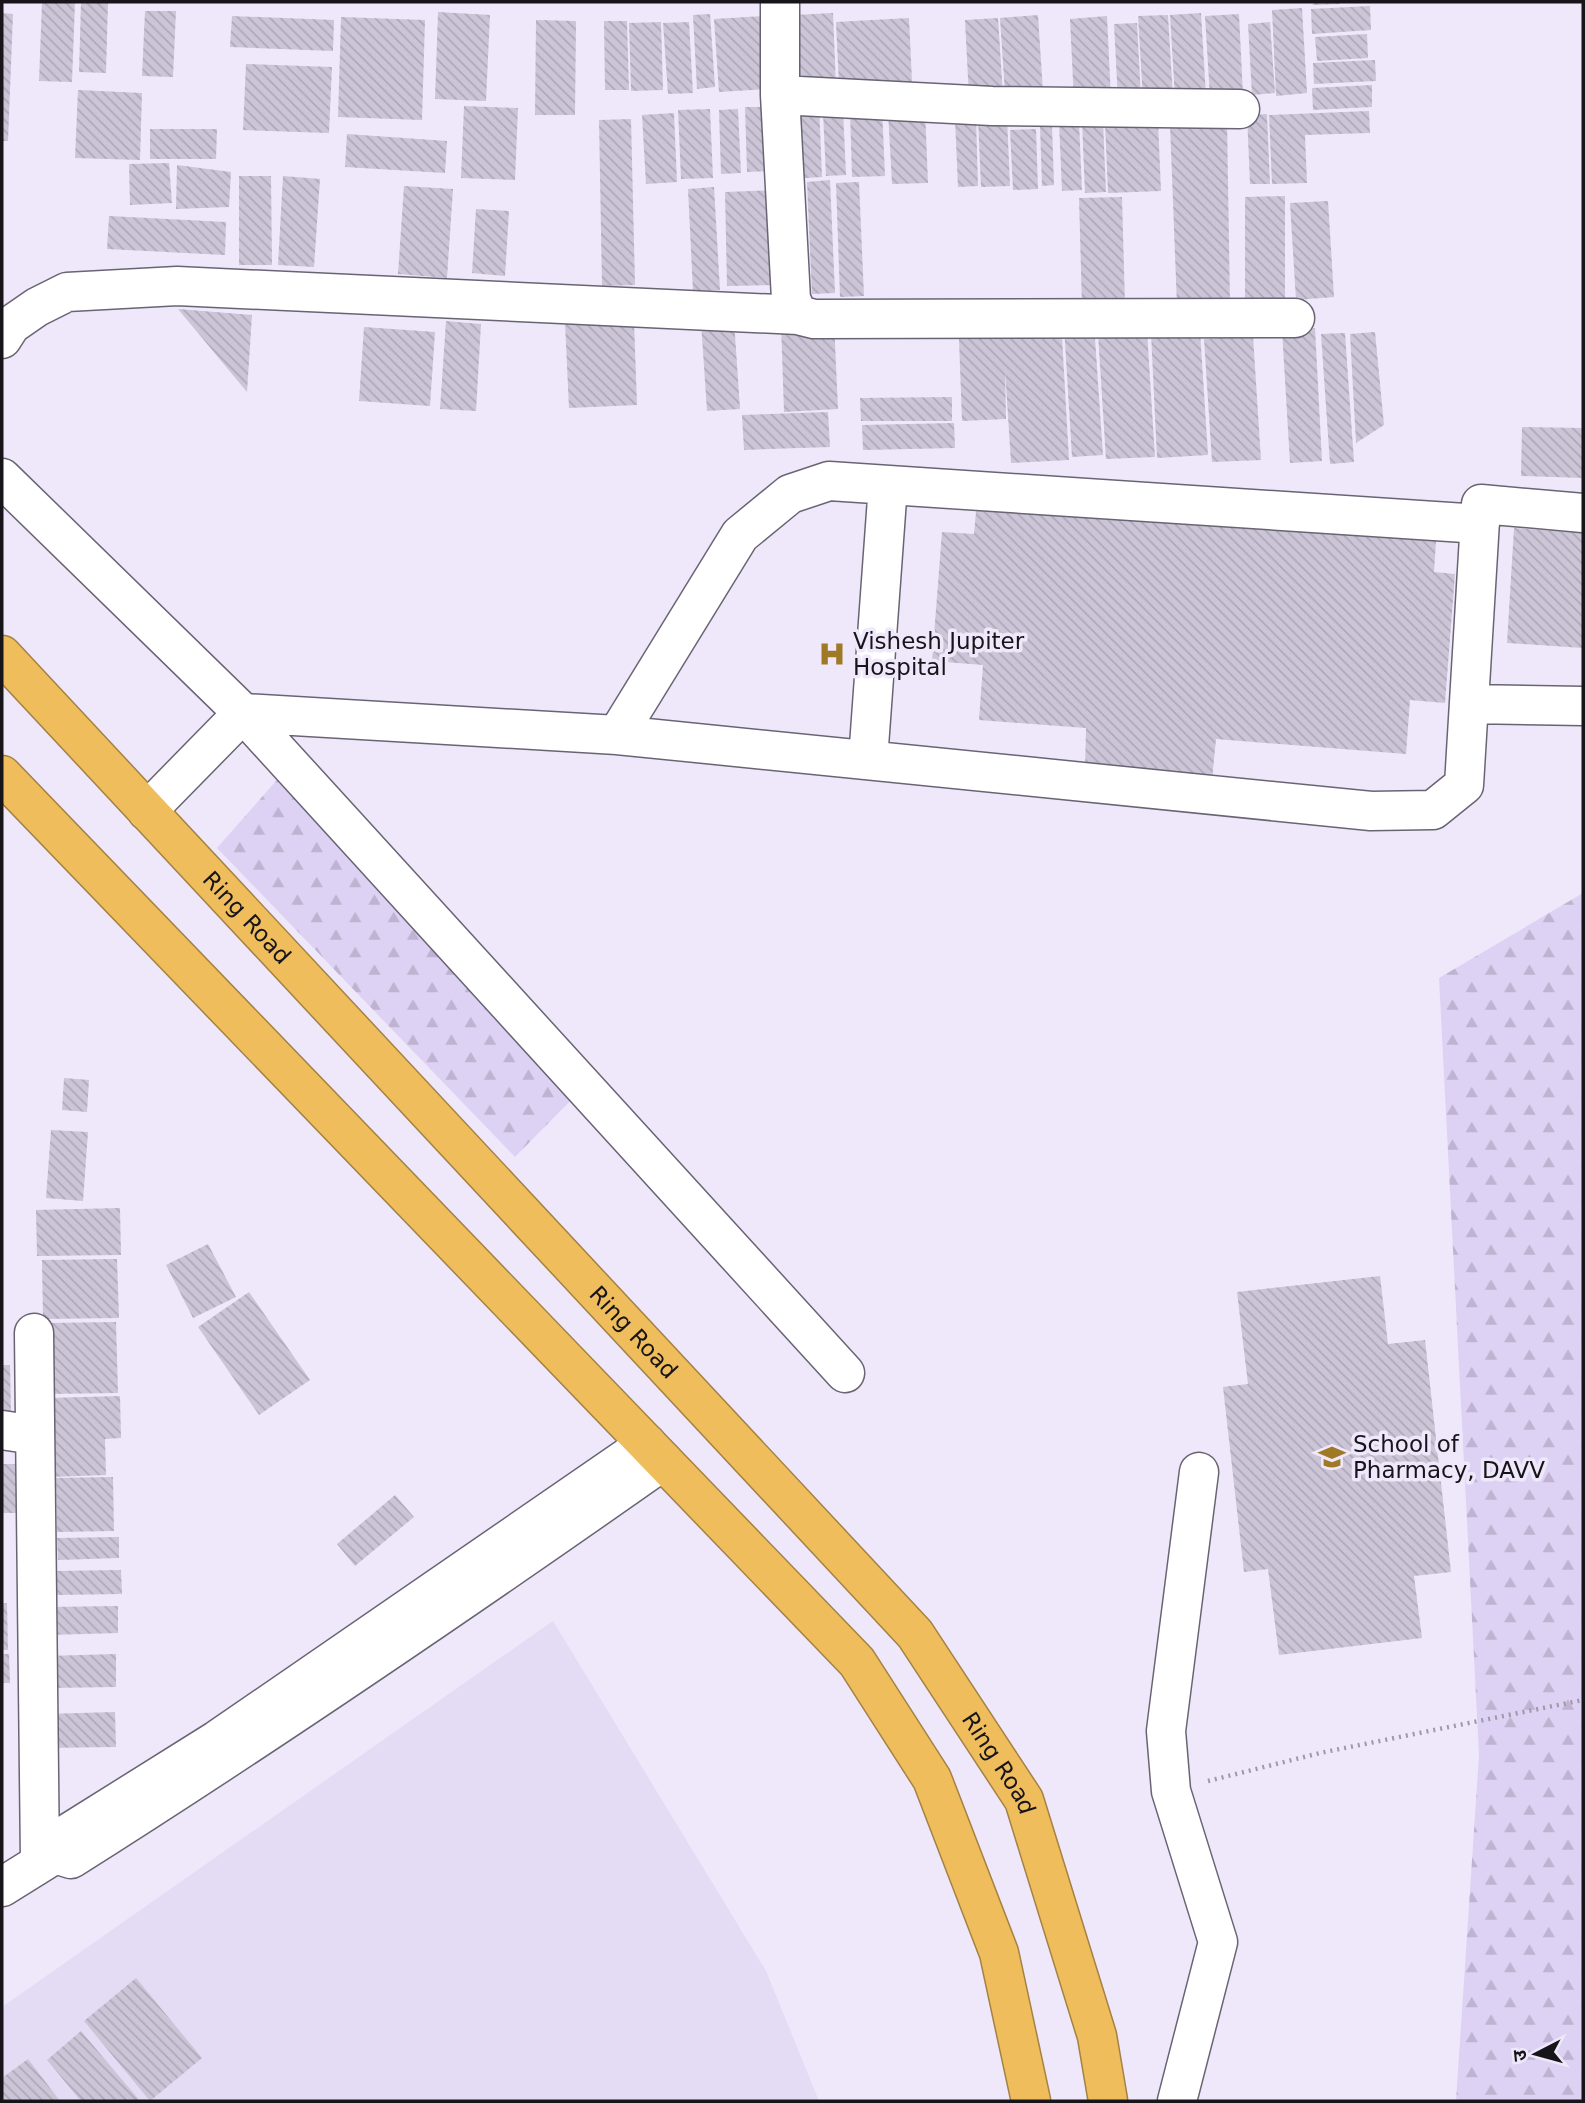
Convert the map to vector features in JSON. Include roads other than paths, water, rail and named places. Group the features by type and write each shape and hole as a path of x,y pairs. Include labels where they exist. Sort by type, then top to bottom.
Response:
{"highway":[{"name":"Ring Road","path":"2,655 915,1634 1024,1800 1097,2036 1108,2101"},
{"path":"2,775 857,1662 932,1779 999,1953 1031,2101"}],"street":[{"path":"780,2 780,95 791,299 798,315"},
{"path":"780,95 992,106 1240,109"},
{"path":"2,339 20,319 67,292 177,286 798,315 814,319 1295,318"},
{"path":"2,478 243,713 845,1373"},
{"path":"617,735 740,535 790,494 829,481 1480,524"},
{"path":"868,760 888,485"},
{"path":"147,811 243,713 617,735 1371,811 1433,810 1464,785 1481,504 1583,513"},
{"path":"1469,704 1583,706"},
{"path":"34,1333 18,1432 47,1858"},
{"path":"3,1884 47,1858 71,1859 186,1787 411,1637 655,1452"},
{"path":"1177,2101 1218,1942 1171,1791 1166,1731 1199,1472"}],"place":[{"name":"Vishesh Jupiter Hospital","path":"832,654"},
{"name":"School of Pharmacy, DAVV","path":"1332,1457"}]}
